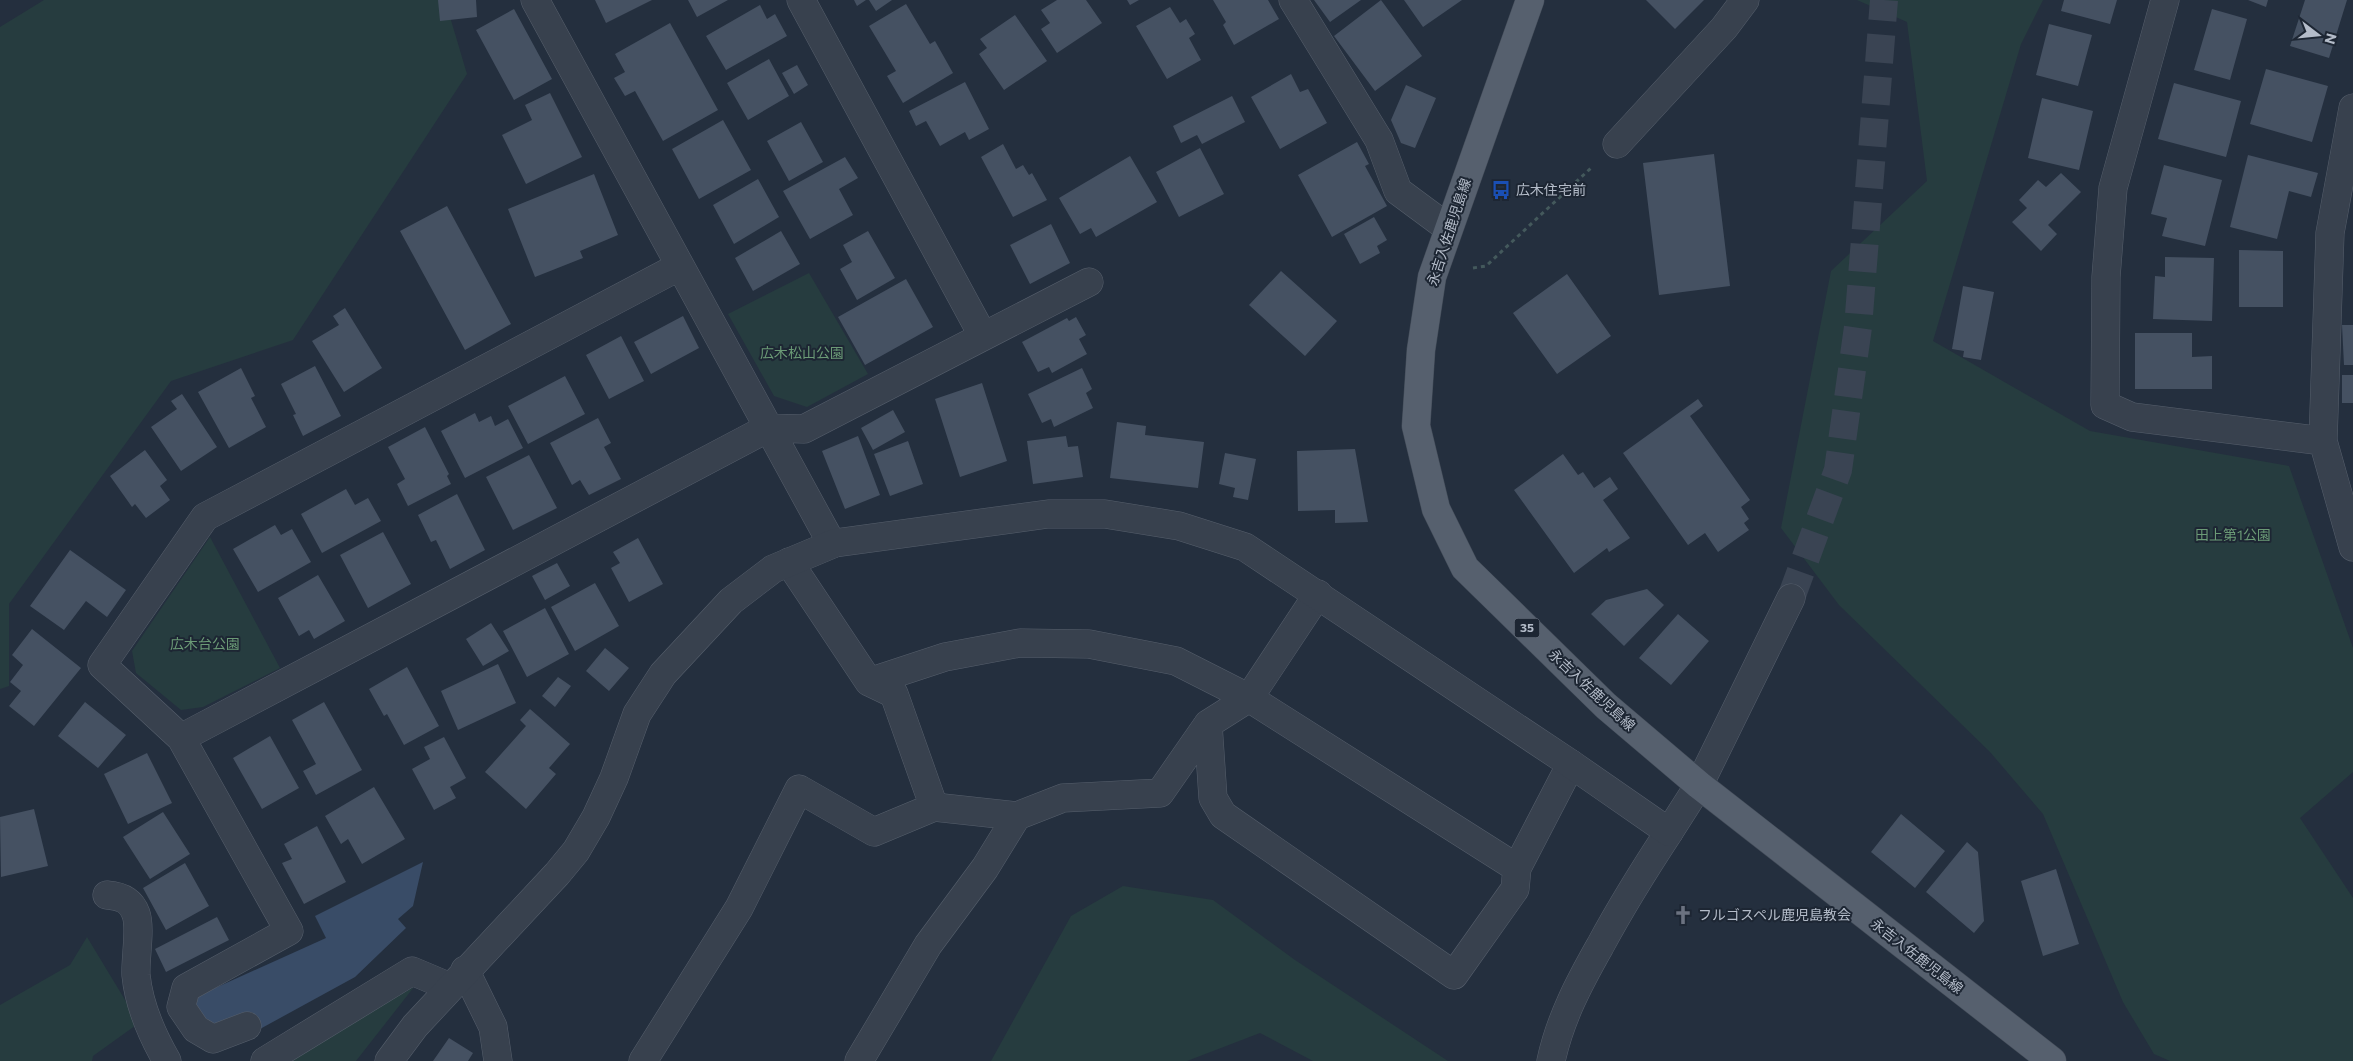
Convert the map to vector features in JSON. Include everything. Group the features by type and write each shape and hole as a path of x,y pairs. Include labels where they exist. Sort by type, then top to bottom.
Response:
{"main road":[{"name":"永吉入佐鹿児島線","path":"1530,0 1432,276 1421,350 1416,426 1436,509 1465,568 1606,706 1699,786 2052,1061"}],"street":[{"path":"535,0 832,544"},
{"path":"801,0 983,336"},
{"path":"1293,0 1379,140 1398,191 1448,228"},
{"path":"1617,144 1724,28 1745,0"},
{"path":"2165,0 2113,188 2106,277 2105,405 2132,417 2324,441"},
{"path":"2353,108 2330,233 2324,441 2353,547"},
{"path":"246,1026 213,1039 196,1029 181,1007 186,988 289,931 181,738 102,665 205,517 680,266"},
{"path":"181,738 768,428 804,429 1089,282"},
{"path":"389,1061 415,1026 557,874 576,851 596,817 614,778 636,714 663,674 731,601 773,569 832,544 892,534 1048,514 1105,514 1179,526 1245,547 1571,764 1669,832"},
{"path":"789,562 869,682 894,694 934,807"},
{"path":"643,1061 739,908 798,789 874,832 934,807 1017,816 1063,798 1160,793 1208,724 1248,698 1318,594"},
{"path":"1551,1061 1557,1034 1576,989 1631,890 1699,786 1791,598"},
{"path":"869,682 945,657 1020,643 1089,644 1176,661 1248,698 1518,868"},
{"path":"1208,724 1212,798 1223,816 1454,976 1515,889 1518,868 1571,764"},
{"path":"859,1061 928,945 985,868 1017,816"},
{"path":"107,895 122,896 131,905 137,916 136,975 142,1009 167,1061"},
{"path":"265,1061 412,971 458,979 493,1027 498,1061"}],"path":[{"path":"1432,276 1486,266 1617,144"}],"green space":[{"path":"44,0 445,0 467,74 293,340 171,381 9,604 9,686 0,689 0,27"},
{"name":"田上第1公園","path":"1857,0 2043,0 2021,44 1933,341 2090,431 2289,466 2353,648 2353,772 2300,818 2353,898 2353,1061 2170,1061 2154,1054 2123,1002 2043,814 1990,752 1839,605 1781,528 1831,271 1927,181 1907,22"},
{"name":"広木松山公園","path":"809,273 868,374 807,407 774,396 728,314"},
{"name":"広木台公園","path":"210,537 280,668 203,707 181,710 136,673 132,651"},
{"path":"1123,886 1213,900 1295,960 1448,1061 1313,1061 1260,1033 1187,1061 991,1061 1071,916"},
{"path":"87,937 139,1023 93,1056 92,1061 0,1061 0,1005 70,965"},
{"path":"414,987 356,1061 288,1061 346,1024"}],"water":[{"path":"423,862 413,906 398,919 406,928 355,977 260,1029 252,1012 221,1027 205,1023 193,998 326,938 315,916"}],"building":[{"path":"438,0 476,0 477,17 440,21"},
{"path":"595,0 652,0 606,23"},
{"path":"688,0 728,0 697,17"},
{"path":"854,0 866,0 857,6"},
{"path":"869,0 892,0 876,11"},
{"path":"1057,0 1086,0 1102,23 1057,53 1041,29 1050,23 1041,10"},
{"path":"1127,0 1139,0 1130,5"},
{"path":"1213,0 1268,0 1279,19 1234,45 1223,25 1226,22"},
{"path":"1314,0 1361,0 1330,22"},
{"path":"1381,0 1422,56 1375,91 1334,36"},
{"path":"1404,0 1462,0 1423,27"},
{"path":"1646,0 1704,0 1675,29"},
{"path":"2064,0 2117,0 2110,24 2061,11"},
{"path":"2248,0 2268,0 2266,7"},
{"path":"2305,0 2347,0 2329,58 2290,46"},
{"path":"906,4 930,44 935,41 953,73 903,103 887,76 896,71 869,26"},
{"path":"760,5 767,19 775,14 787,36 726,70 706,36"},
{"path":"1170,7 1180,23 1186,19 1195,34 1189,38 1201,60 1167,79 1136,26"},
{"path":"514,9 552,79 514,100 476,30"},
{"path":"2212,9 2247,19 2230,80 2194,70"},
{"path":"1015,15 1047,61 1004,90 979,54 987,48 980,39"},
{"path":"670,23 718,110 663,141 635,91 625,96 614,78 625,72 615,54"},
{"path":"2049,24 2092,35 2078,86 2036,75"},
{"path":"769,59 789,96 748,120 727,83"},
{"path":"797,65 808,85 794,94 782,73"},
{"path":"2266,69 2328,86 2312,142 2250,124"},
{"path":"1291,74 1300,92 1308,89 1327,123 1280,149 1251,97"},
{"path":"965,82 989,129 969,140 965,132 940,146 926,121 916,126 909,111"},
{"path":"2174,83 2241,101 2226,157 2158,139"},
{"path":"1406,85 1436,98 1415,148 1401,143 1391,120"},
{"path":"550,93 582,157 526,184 502,135 532,120 525,105"},
{"path":"1232,96 1245,122 1202,144 1197,135 1181,143 1173,126"},
{"path":"2042,98 2093,111 2079,170 2028,158"},
{"path":"723,120 751,170 699,199 672,149"},
{"path":"801,122 823,162 789,181 767,141"},
{"path":"1357,142 1369,164 1365,166 1387,206 1332,237 1298,175"},
{"path":"1003,144 1016,169 1023,165 1029,175 1032,173 1047,200 1013,217 981,157"},
{"path":"1200,148 1224,194 1179,217 1156,172"},
{"path":"1714,154 1730,286 1659,295 1643,163"},
{"path":"2248,155 2318,173 2311,197 2289,191 2277,239 2230,227"},
{"path":"1130,156 1157,202 1096,237 1091,228 1080,234 1059,198"},
{"path":"845,157 858,178 839,189 853,215 810,239 783,191"},
{"path":"2164,165 2222,180 2205,246 2162,236 2167,218 2151,214"},
{"path":"2061,173 2081,192 2048,225 2057,234 2041,251 2012,222 2027,208 2019,200 2038,180 2046,187"},
{"path":"594,174 618,235 580,251 583,258 535,277 508,209"},
{"path":"758,179 779,217 734,244 713,205"},
{"path":"447,206 511,324 465,350 400,231"},
{"path":"1374,217 1387,240 1377,246 1380,253 1360,264 1344,234"},
{"path":"1051,224 1070,263 1030,284 1010,245"},
{"path":"781,231 800,264 753,291 735,258"},
{"path":"868,231 895,278 857,300 840,269 852,262 843,245"},
{"path":"2239,250 2283,251 2283,307 2239,307"},
{"path":"2165,257 2214,258 2212,321 2153,319 2155,276 2165,277"},
{"path":"1281,271 1337,321 1305,356 1249,305"},
{"path":"1567,274 1611,336 1557,374 1513,313"},
{"path":"906,279 933,327 865,365 838,317"},
{"path":"1963,286 1994,292 1981,360 1963,357 1964,351 1952,349"},
{"path":"345,308 382,368 344,392 312,341 339,325 333,316"},
{"path":"683,316 699,348 651,374 634,342"},
{"path":"1076,317 1086,335 1079,339 1087,354 1052,373 1049,367 1038,372 1022,342 1067,318 1069,321"},
{"path":"2342,325 2353,325 2353,365 2344,365"},
{"path":"2135,333 2192,333 2192,357 2212,356 2212,389 2135,389"},
{"path":"621,336 644,381 609,399 586,355"},
{"path":"315,366 341,416 303,436 293,415 296,414 281,384"},
{"path":"241,368 255,396 251,398 266,427 229,448 198,392"},
{"path":"1082,368 1092,389 1086,393 1093,408 1054,427 1051,419 1042,423 1028,394"},
{"path":"2342,375 2353,375 2353,403 2342,403"},
{"path":"565,376 585,414 528,444 508,406"},
{"path":"982,383 1007,461 960,477 935,399"},
{"path":"182,394 217,447 181,471 151,427 177,409 171,401"},
{"path":"1698,399 1703,406 1690,416 1750,500 1741,507 1749,519 1744,523 1749,530 1718,552 1705,533 1688,545 1623,453"},
{"path":"893,410 905,432 873,450 861,428"},
{"path":"475,413 479,422 491,416 495,426 508,419 523,448 465,478 441,431"},
{"path":"598,418 611,443 604,447 621,479 589,495 580,480 572,485 550,443"},
{"path":"1117,422 1146,426 1145,435 1204,442 1198,488 1110,478"},
{"path":"425,427 449,474 447,476 451,484 408,506 397,484 405,479 388,447"},
{"path":"858,436 880,495 845,509 822,451"},
{"path":"1066,436 1068,447 1078,446 1083,477 1033,484 1027,441"},
{"path":"908,441 923,484 890,496 874,454"},
{"path":"1355,449 1368,522 1335,523 1335,510 1298,511 1297,451"},
{"path":"145,450 167,480 160,486 170,500 146,518 135,504 132,507 110,476"},
{"path":"1225,453 1256,459 1248,500 1233,497 1235,488 1219,484"},
{"path":"1563,454 1578,475 1583,472 1594,488 1610,477 1618,489 1603,500 1630,538 1609,552 1607,548 1574,573 1514,490"},
{"path":"529,455 557,508 513,530 486,477"},
{"path":"346,489 355,505 368,498 381,521 322,553 301,514"},
{"path":"457,494 485,550 450,569 436,540 431,542 418,515"},
{"path":"275,525 281,535 292,529 311,562 258,592 233,549"},
{"path":"383,532 411,584 368,608 340,555"},
{"path":"638,538 663,584 629,602 611,568 620,563 613,552"},
{"path":"70,550 126,590 107,617 86,601 64,630 30,606"},
{"path":"557,563 570,586 545,600 532,576"},
{"path":"318,575 345,621 314,639 309,630 299,636 278,598"},
{"path":"595,583 619,626 575,651 551,607"},
{"path":"1647,589 1664,605 1624,646 1591,614 1606,600"},
{"path":"545,608 569,654 527,677 503,631"},
{"path":"1678,614 1709,641 1671,685 1639,658"},
{"path":"491,623 509,651 483,666 466,639"},
{"path":"32,629 81,668 34,726 9,706 21,691 10,682 23,665 12,655"},
{"path":"605,648 629,668 609,691 586,671"},
{"path":"498,664 516,703 458,730 441,691"},
{"path":"407,667 439,726 404,745 387,714 384,716 369,689"},
{"path":"558,677 571,686 555,707 542,696"},
{"path":"85,702 126,735 98,768 58,736"},
{"path":"324,702 362,770 316,795 303,771 316,764 292,720"},
{"path":"530,709 570,744 549,768 556,774 526,809 485,772 526,726 520,720"},
{"path":"270,736 299,788 262,809 233,758"},
{"path":"444,737 466,778 450,787 456,798 434,810 412,769 430,759 424,747"},
{"path":"147,753 172,803 128,824 104,774"},
{"path":"374,787 405,839 362,864 348,839 341,844 325,816"},
{"path":"34,809 48,866 1,877 0,817"},
{"path":"163,812 190,854 150,879 123,837"},
{"path":"1901,814 1945,851 1915,888 1871,852"},
{"path":"317,826 346,882 304,904 282,863 292,859 284,844"},
{"path":"1967,842 1978,852 1984,921 1974,933 1926,892"},
{"path":"185,863 209,906 166,930 143,888"},
{"path":"2056,869 2079,944 2043,956 2021,881"},
{"path":"217,917 229,940 166,972 155,949"},
{"path":"449,1038 473,1053 468,1061 433,1061"}],"tunnel":[{"path":"1791,598 1838,470 1858,327 1884,0"}],"place":[{"name":"広木住宅前","path":"1501,190"},
{"name":"フルゴスペル鹿児島教会","path":"1683,915"}]}
